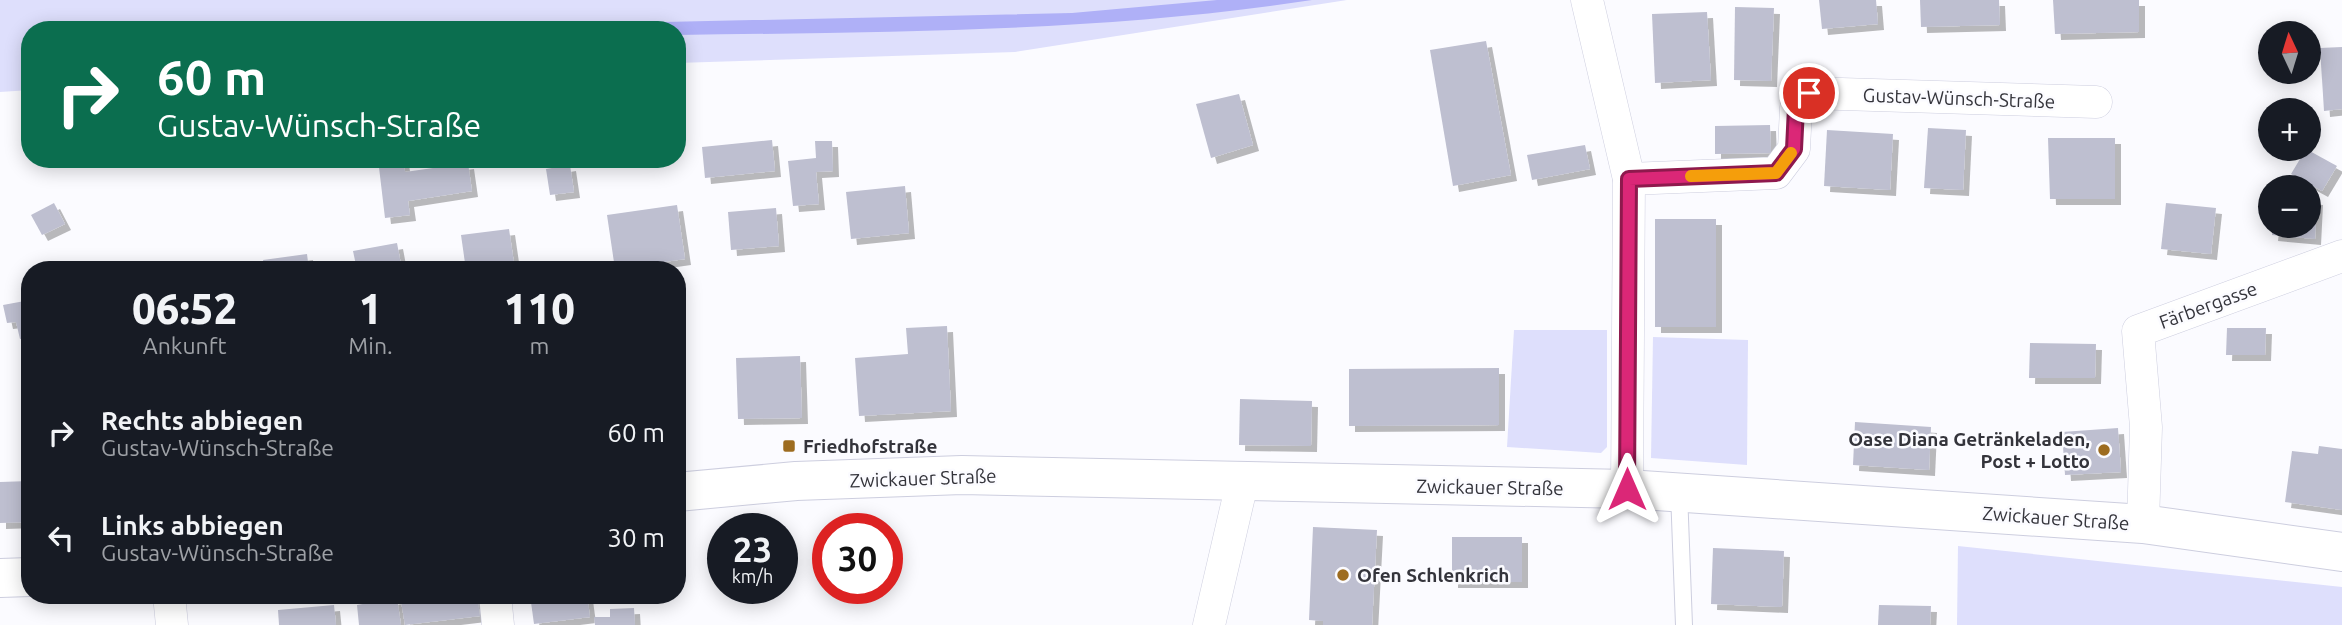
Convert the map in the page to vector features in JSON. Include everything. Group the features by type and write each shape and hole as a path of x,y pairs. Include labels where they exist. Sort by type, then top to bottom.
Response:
{"main road":[{"name":"Zwickauer Straße","path":"686,491 796,481 962,475 1627,489 2143,524 2342,552"},
{"path":"0,578 21,578"}],"street":[{"path":"1587,0 1629,179 1627,489"},
{"name":"Gustav-Wünsch-Straße","path":"1629,179 1776,173 1794,149 1796,108 1809,93 2096,102"},
{"name":"Färbergasse","path":"2143,524 2146,427 2138,331 2342,256"},
{"path":"1209,625 1243,479"},
{"path":"170,604 172,625"},
{"path":"496,604 498,625"}],"lane":[{"path":"1679,492 1684,625"}],"shaded area":[{"path":"0,0 1347,0 1015,52 686,63 686,21 21,21 21,91 0,92"},
{"path":"1514,330 1607,330 1607,447 1601,453 1507,447"},
{"path":"1653,337 1748,340 1747,465 1651,458"},
{"path":"1958,546 2342,587 2342,625 1957,625"}],"water":[{"path":"1217,0 1312,0 1154,19 1075,24 916,31 686,35 686,22 1072,13"}],"building":[{"path":"1819,0 1876,0 1878,24 1822,29"},
{"path":"1920,0 1999,0 2000,25 1921,27"},
{"path":"2053,0 2139,0 2139,32 2055,34"},
{"path":"1735,7 1774,8 1771,81 1734,80"},
{"path":"1707,12 1711,80 1655,83 1652,14"},
{"path":"1486,41 1511,175 1453,186 1430,50"},
{"path":"2342,47 2342,109 2324,111 2321,48"},
{"path":"1239,94 1253,145 1211,158 1196,104"},
{"path":"1770,125 1771,153 1715,154 1715,126"},
{"path":"1928,128 1966,130 1963,190 1924,188"},
{"path":"1827,130 1893,134 1890,190 1824,186"},
{"path":"2048,138 2115,138 2115,199 2050,199"},
{"path":"772,140 775,171 705,178 702,147"},
{"path":"815,141 832,141 833,171 816,172 819,204 793,206 788,161 816,158"},
{"path":"1585,145 1590,169 1532,180 1527,155"},
{"path":"2321,157 2337,166 2322,191 2321,175 2291,174 2299,161 2321,161"},
{"path":"379,168 404,168 405,172 433,168 469,168 472,191 408,201 410,215 385,218"},
{"path":"570,168 574,192 550,195 546,169"},
{"path":"905,186 909,233 851,239 846,192"},
{"path":"54,203 65,224 42,235 31,215"},
{"path":"2166,203 2216,208 2211,254 2161,249"},
{"path":"677,205 685,259 614,261 607,215"},
{"path":"776,208 779,246 731,250 728,212"},
{"path":"1655,219 1716,219 1716,327 1655,327"},
{"path":"509,229 514,261 465,261 461,235"},
{"path":"397,243 400,261 355,261 353,251"},
{"path":"307,254 308,261 263,261"},
{"path":"21,302 21,339 16,322 7,323 3,305"},
{"path":"947,326 951,411 859,416 855,358 908,354 906,328"},
{"path":"2227,328 2266,328 2265,355 2226,355"},
{"path":"2030,343 2096,344 2095,378 2029,378"},
{"path":"800,356 802,418 738,419 736,358"},
{"path":"1499,368 1499,425 1349,426 1349,369"},
{"path":"1240,399 1312,401 1311,446 1239,445"},
{"path":"1855,422 1931,427 1929,470 1853,465"},
{"path":"2118,428 2121,472 2065,475 2062,432"},
{"path":"2319,446 2342,449 2342,510 2285,502 2292,451 2318,454"},
{"path":"21,481 21,522 0,523 0,482"},
{"name":"Ofen Schlenkrich","path":"1313,527 1377,530 1372,625 1323,625 1323,621 1309,620"},
{"path":"1452,537 1522,537 1522,582 1452,582"},
{"path":"1713,548 1784,551 1782,607 1711,604"},
{"path":"398,604 401,625 359,625 357,605"},
{"path":"402,604 478,604 480,616 405,625"},
{"path":"531,604 588,604 590,617 534,624"},
{"path":"334,605 336,625 279,625 278,610"},
{"path":"1879,605 1931,606 1930,625 1878,625"},
{"path":"634,608 635,625 595,625 594,617 610,617 610,609"}],"slow traffic":[{"path":"1691,176 1776,173 1791,153"}],"place":[{"name":"Friedhofstraße","path":"789,446"},
{"name":"Oase Diana Getränkeladen, Post + Lotto","path":"2104,450"},
{"name":"Ofen Schlenkrich","path":"1343,575"}],"route":[{"path":"1627,489 1629,179 1776,173 1794,149 1796,108 1809,93"}]}
